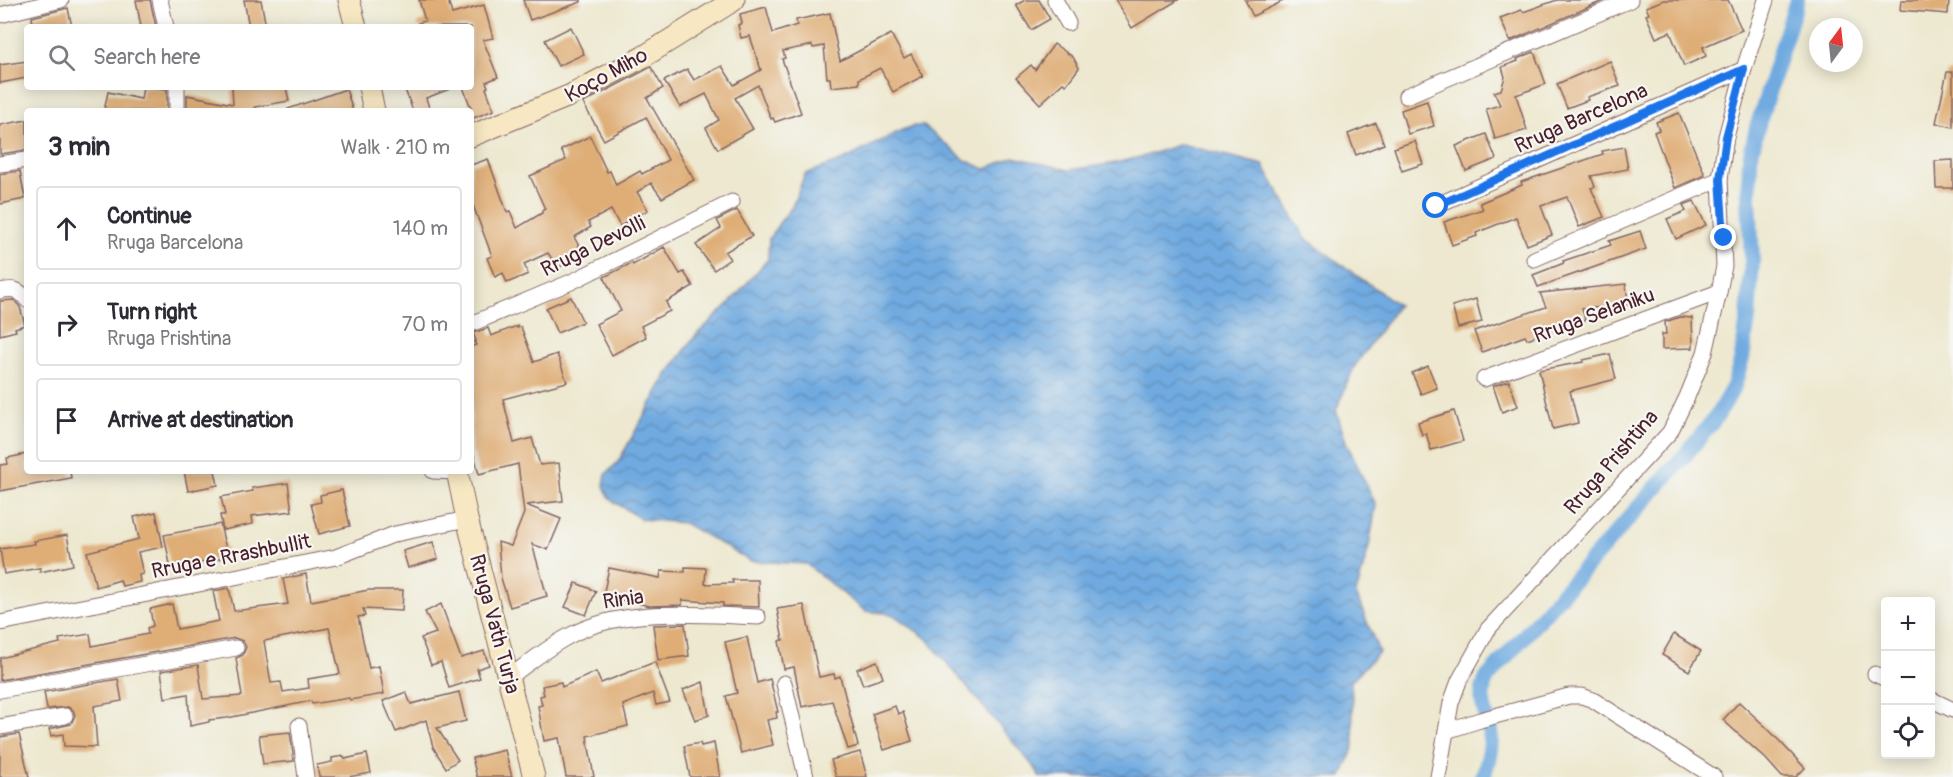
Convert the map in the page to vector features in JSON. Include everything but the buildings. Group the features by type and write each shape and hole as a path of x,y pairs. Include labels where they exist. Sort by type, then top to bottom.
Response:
{"street":[{"path":"0,15 61,0"},
{"path":"160,0 165,24"},
{"path":"350,0 355,24"},
{"name":"Koço Miho","path":"474,135 569,96 644,57 734,0"},
{"path":"1055,0 1068,23"},
{"path":"1406,96 1630,0"},
{"name":"Rruga Prishtina","path":"1438,777 1451,703 1459,681 1488,628 1670,432 1688,397 1705,352 1724,266 1720,179 1726,137 1766,0"},
{"name":"Rruga Barcelona","path":"1436,206 1744,69"},
{"path":"177,90 177,108"},
{"path":"370,90 373,108"},
{"path":"0,164 24,160"},
{"path":"1534,259 1720,179"},
{"name":"Rruga Devolli","path":"474,323 571,282 732,202"},
{"path":"0,291 12,288 20,291 24,296"},
{"name":"Rruga Selaniku","path":"1485,379 1719,292"},
{"name":"Rruga Vath Turja","path":"458,474 467,519 534,777"},
{"name":"Rruga e Rrashbullit","path":"0,623 336,557 395,534 467,519"},
{"name":"Rinia","path":"509,677 568,636 596,624 618,618 692,615 758,617"},
{"path":"0,690 236,648"},
{"path":"784,683 806,777"},
{"path":"1446,730 1569,696 1582,696 1593,700 1714,777"},
{"path":"1935,701 1953,710"},
{"path":"0,727 65,716"},
{"path":"299,726 306,777"}],"water":[{"path":"914,126 924,126 965,160 985,169 1014,157 1069,170 1145,156 1181,144 1263,165 1305,238 1398,305 1354,367 1336,410 1346,442 1376,505 1369,546 1356,594 1379,652 1351,681 1354,746 1342,777 1039,777 1038,772 926,638 892,614 865,611 806,564 750,561 684,523 641,519 610,499 604,486 606,474 618,462 667,375 696,335 728,305 768,259 769,239 792,207 805,174 846,159"}],"waterway":[{"path":"1483,777 1491,744 1482,694 1487,678 1686,454 1717,416 1734,386 1742,358 1748,318 1752,261 1750,158 1757,128 1797,0"}],"route":[{"path":"1436,206 1744,69 1726,137 1720,179 1724,238"}]}
